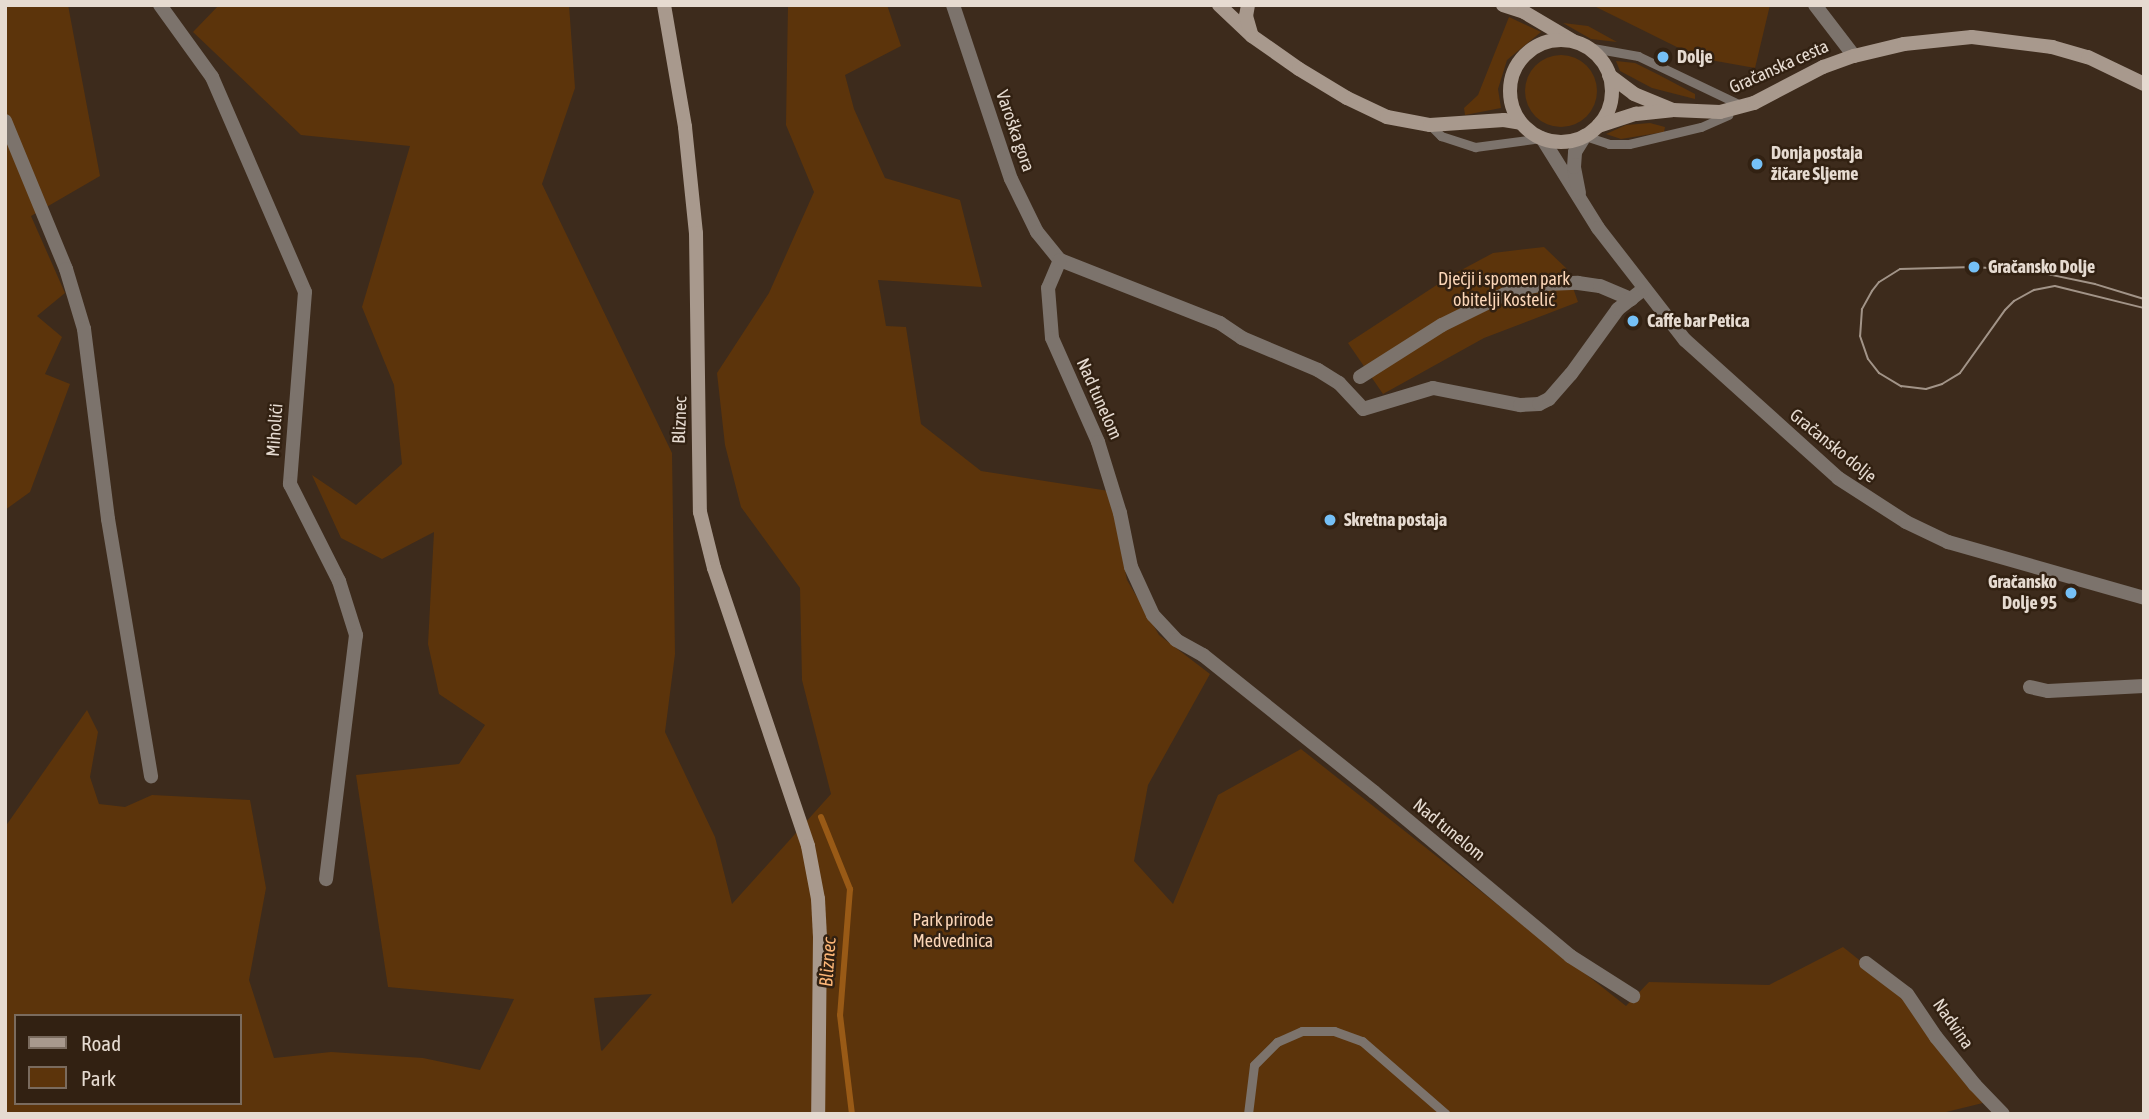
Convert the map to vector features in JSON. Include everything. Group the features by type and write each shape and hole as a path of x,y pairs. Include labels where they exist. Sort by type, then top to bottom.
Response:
{"main road":[{"name":"Bliznec","path":"664,5 685,127 696,233 700,512 714,568 808,846 818,899 820,937 818,1114"},
{"path":"1219,5 1252,36 1298,69 1387,117 1430,125 1504,120 1521,123"},
{"path":"1248,5 1246,16 1252,36"},
{"path":"1503,5 1534,17 1581,44 1604,64 1609,75 1610,102 1598,126 1585,136 1558,142 1542,138 1521,123 1515,113 1510,91 1518,63 1534,47 1546,42 1581,44"},
{"name":"Gračanska cesta","path":"1598,126 1636,114 1673,110 1712,113 1744,106 1823,67 1854,56 1904,44 1993,38 2052,47 2088,57 2144,84"},
{"name":"Gračanska cesta","path":"1609,75 1634,94 1673,110"}],"street":[{"name":"Miholići","path":"160,5 212,77 305,292 290,484 339,581 356,635 326,879"},
{"name":"Varoška gora","path":"953,5 1011,179 1037,232 1060,260"},
{"path":"1815,5 1854,56"},
{"path":"5,121 66,269 84,329 108,519 151,776"},
{"name":"Gračansko dolje","path":"1581,201 1574,167 1575,152 1585,136"},
{"name":"Gračansko dolje","path":"1542,138 1581,201 1644,289 1685,340 1817,460 1872,502 1930,534 1976,552 2144,598"},
{"path":"1060,260 1220,323 1242,338 1318,370 1339,383 1363,409 1373,409 1395,398 1433,388 1520,405 1539,404 1558,389 1605,324 1644,289"},
{"name":"Nad tunelom","path":"1060,260 1048,288 1052,338 1098,442 1113,487 1131,567 1153,615 1176,640 1203,655 1374,792 1570,956 1633,996"},
{"path":"1360,377 1442,325 1511,291 1545,284 1578,283 1600,286 1631,299"},
{"path":"2030,687 2048,691 2144,686"},
{"name":"Nadvina","path":"1866,962 1907,994 1936,1037 2003,1114"}],"lane":[{"path":"1581,44 1638,56 1744,106"},
{"path":"1585,136 1609,144 1629,145 1701,127 1744,106"},
{"path":"1430,125 1441,136 1475,147 1542,138"},
{"path":"1248,1114 1254,1065 1278,1042 1302,1031 1334,1031 1362,1041 1446,1114"}],"green space":[{"path":"5,5 68,5 100,176 31,216 65,293 37,316 62,337 45,374 70,384 30,492 5,510"},
{"name":"Park prirode Medvednica","path":"219,5 569,5 575,88 542,184 672,453 675,654 665,732 715,837 732,904 831,794 802,680 800,588 741,507 725,445 717,373 769,293 814,192 786,125 788,5 887,5 901,46 845,75 854,109 885,178 960,200 982,287 878,280 886,326 906,327 921,424 981,471 1109,491 1127,580 1159,635 1210,674 1148,785 1134,861 1173,904 1218,795 1301,749 1626,1006 1649,982 1769,985 1843,947 1908,999 1995,1100 1938,1114 5,1114 5,827 87,710 98,732 90,777 99,804 125,807 152,795 250,800 266,888 249,980 274,1058 331,1052 423,1058 480,1070 514,999 388,987 356,775 459,764 485,725 439,694 428,644 434,532 382,559 341,538 312,475 356,505 402,464 394,385 362,307 410,146 301,135 193,32","holes":["652,994 602,1051 594,998"]},
{"path":"1592,5 1770,5 1755,68 1699,58"},
{"path":"1509,17 1541,32 1507,60 1498,89 1501,108 1465,115 1464,108 1478,95"},
{"path":"1563,23 1588,26 1617,42 1591,39"},
{"path":"1561,55 1581,61 1591,71 1597,91 1591,111 1581,121 1561,127 1541,121 1531,111 1525,91 1531,71 1541,61"},
{"path":"1616,61 1635,63 1695,94 1695,99 1652,88 1620,71"},
{"path":"1650,123 1665,127 1664,132 1621,139 1606,134 1626,125"},
{"name":"Dječji i spomen park obitelji Kostelić","path":"1544,247 1566,268 1578,302 1484,338 1383,394 1348,343 1452,275 1493,253"}],"waterway":[{"name":"Bliznec","path":"821,817 850,889 840,1015 852,1114"}],"tram line":[{"path":"2144,299 2095,284 2033,271 1974,267 1900,269 1879,282 1872,291 1862,309 1860,336 1868,359 1879,373 1901,386 1926,389 1942,384 1960,373 2005,310 2014,301 2034,290 2055,286 2144,308"}],"place":[{"name":"Dolje","path":"1663,57"},
{"name":"Donja postaja žičare Sljeme","path":"1757,164"},
{"name":"Gračansko Dolje","path":"1974,267"},
{"name":"Caffe bar Petica","path":"1633,321"},
{"name":"Skretna postaja","path":"1330,520"},
{"name":"Gračansko Dolje 95","path":"2071,593"}]}
